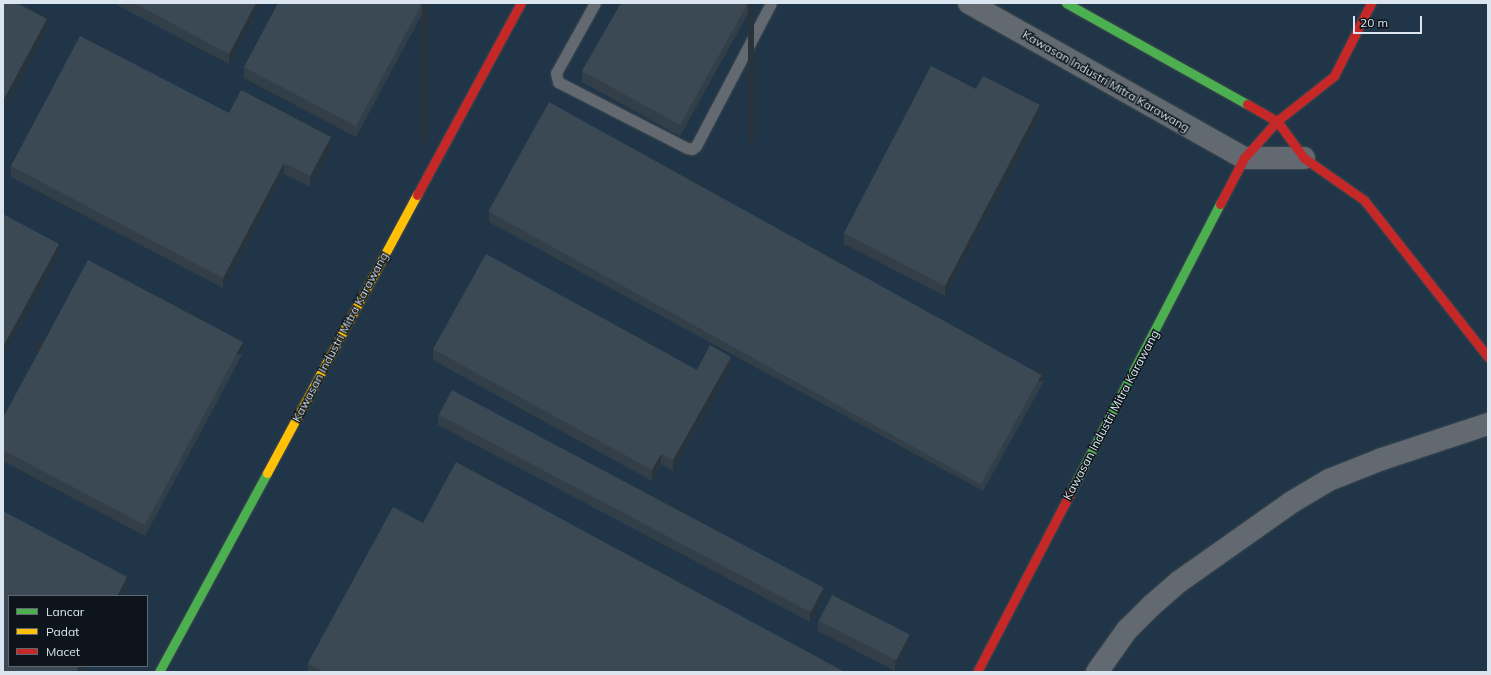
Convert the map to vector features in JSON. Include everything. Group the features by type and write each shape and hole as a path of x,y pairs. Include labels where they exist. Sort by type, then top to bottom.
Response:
{"street":[{"name":"Kawasan Industri Mitra Karawang","path":"159,672 521,3"},
{"name":"Kawasan Industri Mitra Karawang","path":"969,3 1244,158"},
{"path":"1066,3 1277,121 1304,158 1364,200 1488,357"},
{"name":"Kawasan Industri Mitra Karawang","path":"977,672 1244,158 1277,121 1310,98 1334,76 1370,3"},
{"path":"1244,158 1304,158"},
{"path":"1097,672 1110,652 1151,606 1180,581 1292,502 1329,480 1382,459 1487,426"}],"lane":[{"path":"595,3 556,74 558,82 687,148 696,146 771,3"}],"shaded area":[{"path":"3,3 1488,3 1488,672 3,672"}],"building":[{"path":"3,3 17,3 47,19 3,101"},
{"path":"134,3 256,3 229,54"},
{"path":"278,3 422,3 356,126 244,67"},
{"path":"621,3 748,3 680,125 582,71"},
{"path":"80,36 229,113 241,90 331,137 310,176 284,163 223,278 11,166"},
{"path":"931,66 976,89 983,76 1040,105 945,286 844,233"},
{"path":"549,102 1041,375 981,484 488,211"},
{"path":"3,214 59,244 3,347"},
{"path":"486,254 697,370 710,345 731,357 673,460 661,454 652,470 433,349"},
{"path":"88,260 243,342 145,525 3,450 3,418"},
{"path":"452,390 824,588 811,612 439,415"},
{"path":"456,462 843,672 324,672 308,663 393,507 423,523"},
{"path":"3,511 127,577 118,595 8,595 8,667 78,667 76,672 3,672"},
{"path":"832,595 910,634 896,660 819,621"}],"traffic: fast":[{"path":"1066,3 1247,104"},
{"path":"1070,493 1220,204"},
{"path":"159,672 267,473"}],"traffic: slow":[{"path":"267,473 417,195"}],"traffic: jam":[{"path":"417,195 521,3"},
{"path":"1220,204 1244,158 1277,121 1334,76 1371,3"},
{"path":"1247,104 1277,121 1304,158 1364,200 1488,357"},
{"path":"977,672 1070,493"}]}
